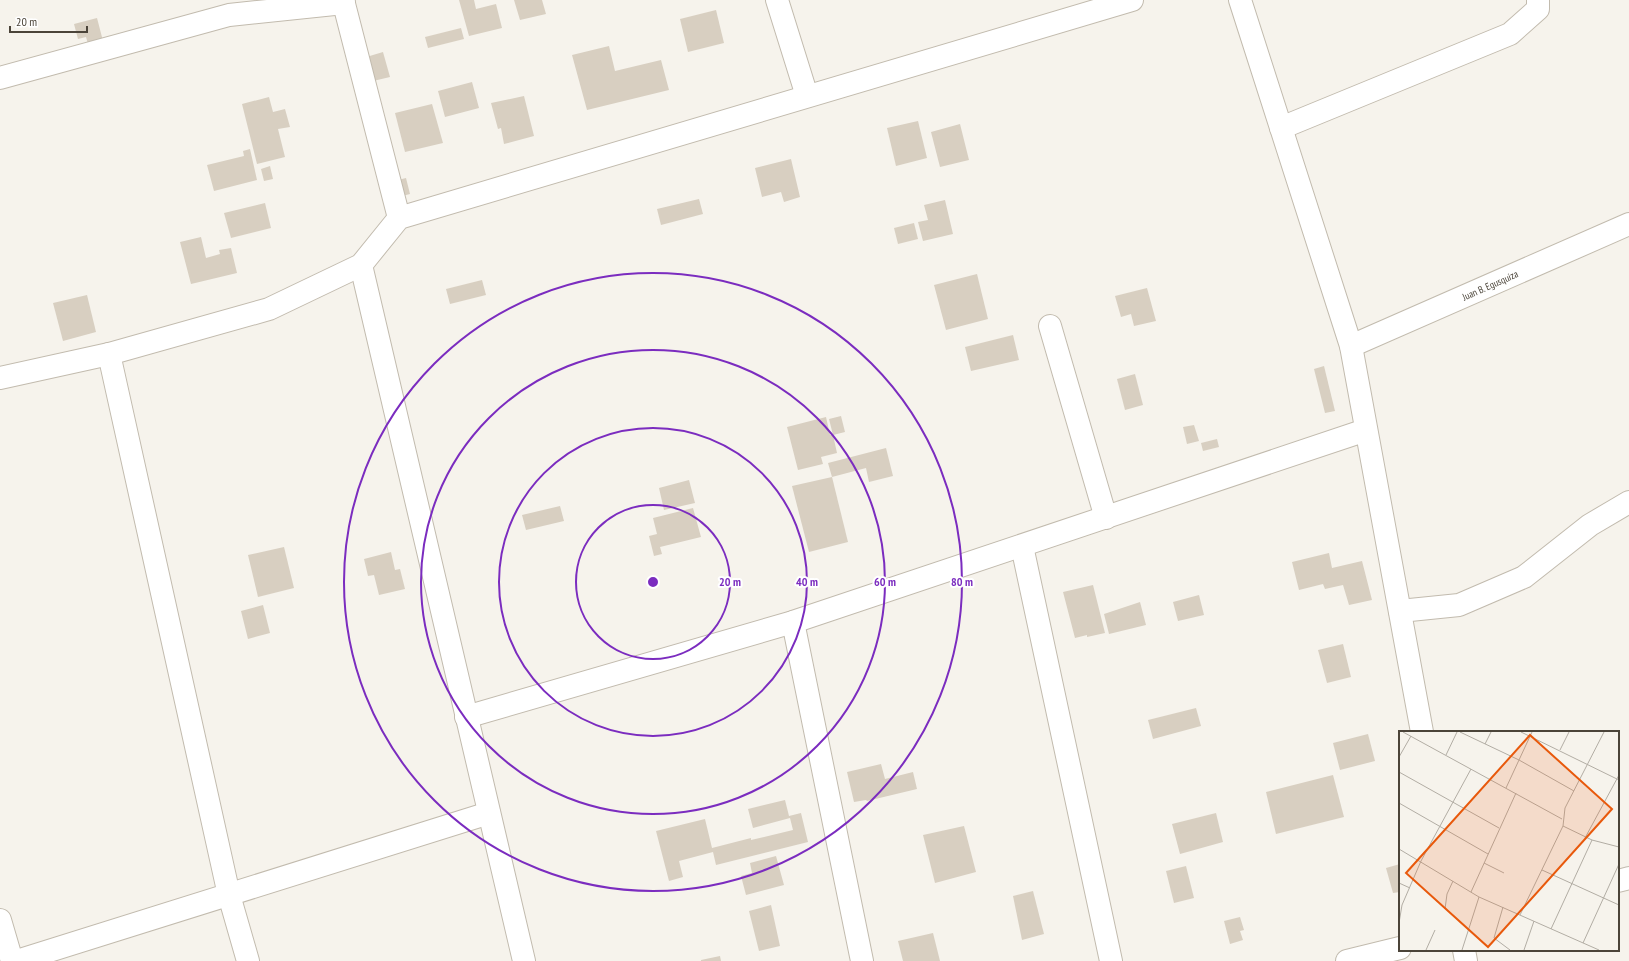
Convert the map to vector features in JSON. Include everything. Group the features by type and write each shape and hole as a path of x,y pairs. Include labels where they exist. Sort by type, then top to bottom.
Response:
{"street":[{"path":"777,0 807,96"},
{"path":"0,378 109,354 269,309 361,265 399,218 1132,0"},
{"path":"1240,0 1350,346 1422,731"},
{"path":"1281,128 1510,34 1538,9 1538,0"},
{"path":"0,78 229,15 344,1 399,218"},
{"name":"Juan B. Egusquiza","path":"1350,346 1629,224"},
{"path":"361,265 524,961"},
{"path":"1050,326 1106,518"},
{"path":"109,354 229,895 248,961"},
{"path":"466,717 793,622 1366,430"},
{"path":"1400,611 1459,605 1524,578 1590,525 1629,502"},
{"path":"1022,546 1110,961"},
{"path":"793,622 862,961"},
{"path":"17,961 489,813"},
{"path":"1619,881 1629,878"},
{"path":"0,920 12,961"},
{"path":"1347,961 1399,948"},
{"path":"1464,951 1466,961"}],"building":[{"path":"459,0 474,0 476,9 496,4 502,28 469,36"},
{"path":"514,0 542,0 546,14 520,20"},
{"path":"716,10 724,43 688,52 680,19"},
{"path":"97,18 103,41 88,44 86,37 78,39 74,24"},
{"path":"461,28 464,39 428,48 425,37"},
{"path":"609,46 615,71 661,60 669,90 587,110 572,55"},
{"path":"383,52 390,77 369,82 363,58"},
{"path":"472,82 479,108 445,117 438,91"},
{"path":"524,96 534,136 504,144 501,128 498,129 491,103"},
{"path":"269,97 273,112 285,109 290,127 278,129 285,157 257,164 242,104"},
{"path":"432,104 443,143 405,152 395,113"},
{"path":"918,121 927,158 896,166 887,128"},
{"path":"960,124 969,160 940,167 931,132"},
{"path":"250,149 257,180 214,191 207,165 244,156 243,151"},
{"path":"791,159 800,197 784,202 781,192 762,197 755,168"},
{"path":"270,166 273,179 264,181 261,169"},
{"path":"406,178 410,194 398,197 394,181"},
{"path":"699,199 703,214 661,225 657,209"},
{"path":"945,200 953,234 923,241 918,222 928,220 924,205"},
{"path":"265,203 271,228 231,238 224,213"},
{"path":"914,223 918,239 898,244 894,228"},
{"path":"201,237 206,258 220,254 219,250 231,248 237,273 191,284 180,242"},
{"path":"977,274 988,319 946,330 934,285"},
{"path":"482,280 486,295 450,304 446,289"},
{"path":"1147,288 1156,321 1134,326 1131,314 1121,317 1115,296"},
{"path":"87,295 96,332 63,341 53,303"},
{"path":"1013,335 1019,360 971,371 965,347"},
{"path":"1324,366 1335,411 1325,413 1314,369"},
{"path":"1135,374 1143,405 1125,410 1117,379"},
{"path":"841,416 845,432 833,435 829,419"},
{"path":"826,417 830,435 833,435 837,453 821,457 823,464 798,470 787,427"},
{"path":"1194,425 1199,441 1187,444 1183,427"},
{"path":"1217,439 1219,447 1203,451 1201,443"},
{"path":"886,448 893,476 869,482 866,468 832,477 828,463"},
{"path":"832,477 848,542 809,552 792,486"},
{"path":"689,480 695,503 664,510 659,488"},
{"path":"560,506 564,521 526,530 522,515"},
{"path":"693,508 701,537 660,547 662,554 654,556 649,536 657,534 653,518"},
{"path":"284,547 294,588 258,597 248,555"},
{"path":"391,552 395,570 400,569 405,589 379,595 374,575 368,576 364,559"},
{"path":"1329,553 1332,568 1362,561 1372,600 1349,605 1343,585 1325,589 1323,584 1299,590 1292,562"},
{"path":"1093,585 1105,633 1075,638 1063,592"},
{"path":"1199,595 1204,615 1178,621 1173,602"},
{"path":"1140,602 1146,625 1109,634 1104,614"},
{"path":"263,605 270,633 248,639 241,611"},
{"path":"1343,644 1351,677 1327,683 1318,650"},
{"path":"1196,708 1201,726 1153,739 1148,720"},
{"path":"1368,734 1375,761 1340,770 1333,743"},
{"path":"881,764 885,779 913,772 917,789 867,801 854,802 847,772"},
{"path":"1333,775 1344,817 1276,834 1266,792"},
{"path":"785,800 789,816 801,813 808,842 716,865 713,852 679,861 683,877 669,881 656,831 705,819 712,848 751,838 751,840 793,830 790,818 753,828 748,809"},
{"path":"1216,813 1223,842 1180,854 1172,824"},
{"path":"964,826 976,872 935,883 923,835"},
{"path":"776,856 784,885 746,895 741,876 752,873 750,863"},
{"path":"1399,864 1399,892 1393,893 1386,868"},
{"path":"1186,866 1194,898 1174,903 1166,871"},
{"path":"1033,891 1044,934 1022,940 1013,896"},
{"path":"771,905 780,946 759,951 749,911"},
{"path":"1240,917 1244,930 1240,931 1243,940 1230,944 1224,921"},
{"path":"933,933 940,961 903,961 898,941"},
{"path":"720,956 721,961 701,961 701,960"}]}
